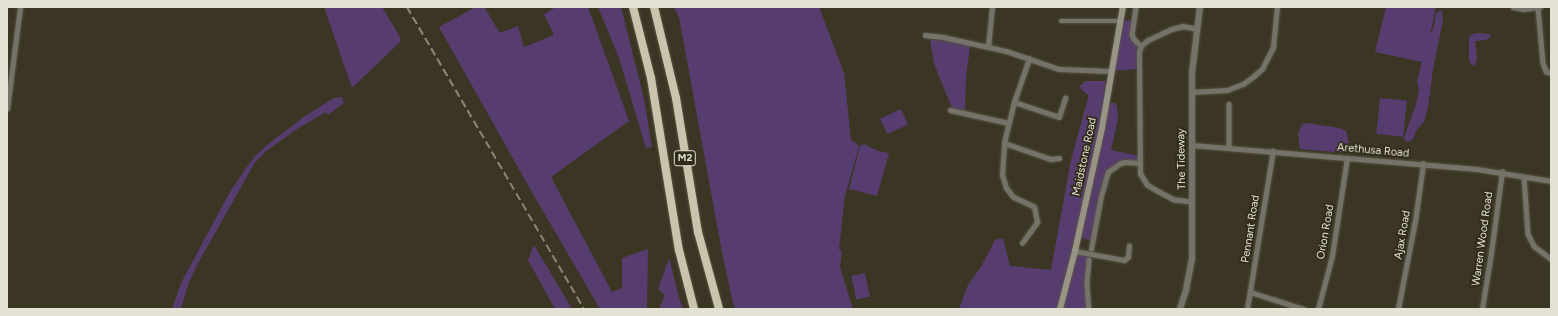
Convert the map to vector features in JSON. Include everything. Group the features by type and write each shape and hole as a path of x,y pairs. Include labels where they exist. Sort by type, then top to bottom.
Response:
{"highway":[{"name":"M2","path":"633,7 651,78 679,250 694,309"},
{"name":"M2","path":"654,7 676,98 698,232 719,309"}],"main road":[{"name":"Maidstone Road","path":"1060,309 1075,251 1102,128 1110,71 1122,7"}],"street":[{"path":"7,109 20,7"},
{"path":"988,47 992,7"},
{"path":"1136,7 1132,34 1134,40 1142,46"},
{"name":"The Tideway","path":"1180,309 1191,266 1192,62 1200,7"},
{"path":"1191,92 1227,90 1250,80 1267,61 1273,47 1277,7"},
{"path":"1513,7 1523,9 1539,7 1543,63 1546,71 1551,73"},
{"path":"1061,21 1120,21"},
{"path":"1192,202 1174,200 1147,184 1140,174 1139,58 1142,46 1148,40 1178,27 1197,29"},
{"path":"925,35 943,37 988,47 1059,69 1110,71"},
{"path":"1022,243 1037,222 1034,207 1013,197 1006,188 1002,175 1004,142 1014,102 1028,59"},
{"path":"1014,102 1059,117 1065,98"},
{"path":"1229,104 1229,147"},
{"path":"950,110 1009,124"},
{"path":"1004,142 1051,159 1059,158"},
{"name":"Arethusa Road","path":"1192,144 1502,172 1551,182"},
{"name":"Pennant Road","path":"1247,309 1273,151"},
{"name":"Orion Road","path":"1318,309 1332,256 1347,158"},
{"path":"1091,249 1101,196 1108,172 1119,164 1139,163"},
{"name":"Ajax Road","path":"1398,309 1415,221 1423,164"},
{"name":"Warren Wood Road","path":"1482,309 1502,172"},
{"path":"1524,177 1528,234 1534,246 1551,259"},
{"path":"1075,251 1124,260 1128,257 1129,246"},
{"path":"1089,260 1089,309"},
{"path":"1250,292 1304,309"}],"shaded area":[{"path":"324,7 382,7 400,37 401,41 352,88"},
{"path":"476,7 484,7 500,33 518,26 524,47 554,35 544,14 556,7 588,7 629,121 551,177 612,292 622,288 622,258 648,249 647,309 600,309 529,187 439,27"},
{"path":"598,7 621,7 644,99 652,147 646,148 619,58"},
{"path":"674,7 819,7 844,73 851,140 859,146 845,196 839,249 842,252 840,267 853,309 736,309 733,303 721,247 679,17"},
{"path":"1386,7 1436,7 1430,36 1434,26 1436,13 1442,10 1443,21 1433,69 1428,107 1424,122 1417,129 1413,139 1408,142 1405,141 1404,138 1416,104 1419,90 1417,81 1422,62 1375,52"},
{"path":"1133,20 1132,34 1141,46 1139,69 1110,71 1120,21"},
{"path":"1472,34 1490,34 1491,36 1486,40 1475,41 1477,59 1474,66 1469,60 1469,37"},
{"path":"930,39 970,46 966,77 965,110 952,108 934,64"},
{"path":"1085,81 1106,81 1106,103 1115,103 1117,106 1118,119 1111,150 1139,156 1139,163 1125,162 1108,172 1093,241 1079,237 1076,251 1089,254 1089,309 959,309 968,285 982,265 995,240 1003,238 1010,266 1051,270 1071,160 1088,98 1088,95 1081,89 1080,86"},
{"path":"342,97 344,103 328,115 326,112 297,129 265,152 254,164 197,265 188,285 181,309 172,309 181,283 231,190 254,157 267,145 305,116 334,98"},
{"path":"1380,98 1407,101 1403,137 1376,134"},
{"path":"901,109 908,124 887,134 880,119"},
{"path":"1306,123 1340,128 1346,131 1350,149 1348,153 1300,149 1298,134 1301,125"},
{"path":"864,144 878,151 889,153 877,196 849,189 860,146"},
{"path":"534,245 572,309 555,309 528,260"},
{"path":"669,258 683,309 659,309 665,295 658,289"},
{"path":"865,273 870,296 856,299 851,276"}],"railway":[{"path":"407,7 584,309"}]}
